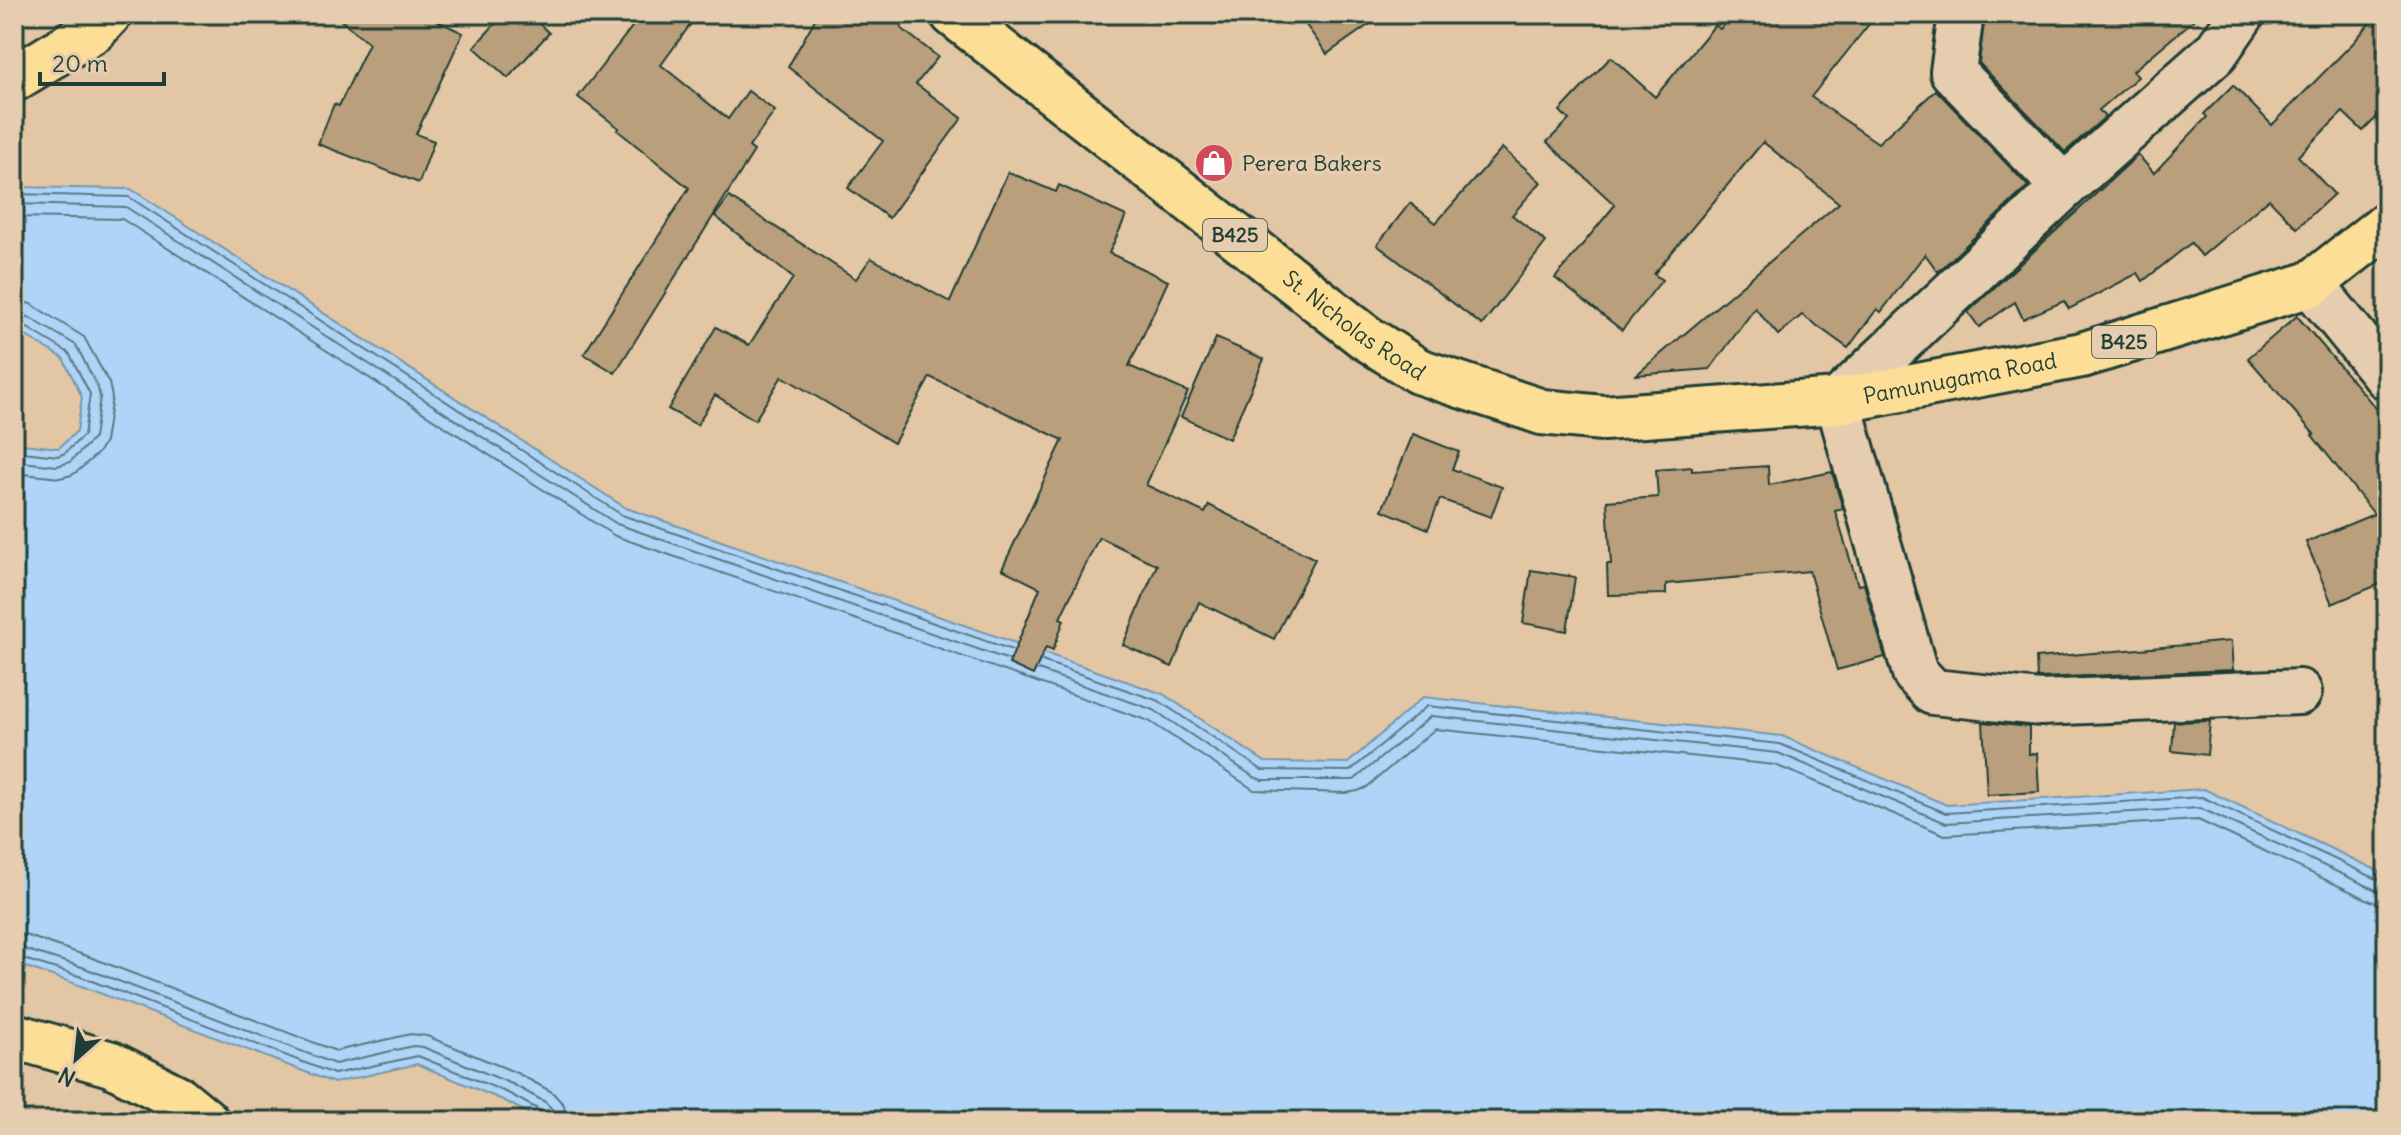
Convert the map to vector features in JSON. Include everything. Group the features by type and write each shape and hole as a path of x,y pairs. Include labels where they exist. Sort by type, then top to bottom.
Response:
{"main road":[{"path":"14,79 94,30 109,14"},
{"name":"St. Nicholas Road","path":"953,14 1365,337 1418,371 1542,412 1603,418 1838,401"},
{"name":"Pamunugama Road","path":"1838,401 2082,355 2311,284 2387,224"},
{"path":"14,1036 111,1064 178,1098 206,1121"}],"street":[{"path":"1961,14 1953,72 2064,187"},
{"path":"2242,14 2216,52 2064,187 1838,401 1915,673 1933,692 2040,703 2299,692"},
{"path":"2311,284 2387,377"}],"water":[{"path":"14,187 131,189 626,508 1163,694 1265,762 1348,763 1423,697 1782,736 1947,805 2204,789 2387,875 2387,1121 543,1121 505,1101 417,1064 334,1083 14,963 14,443 59,448 77,431 82,397 63,358 14,329"}],"building":[{"path":"333,14 423,14 463,33 416,134 434,141 419,183 318,144 334,104 339,106 369,43"},
{"path":"504,14 529,14 549,33 508,78 474,47"},
{"path":"642,14 698,14 661,65 728,119 748,91 775,111 749,147 754,151 615,373 584,354 689,188 578,97"},
{"path":"818,14 909,14 901,28 938,57 916,84 962,118 889,218 848,188 883,141 788,67"},
{"path":"1298,14 1384,14 1327,54"},
{"path":"1732,14 1877,14 1811,97 1878,143 1936,90 2028,186 1938,272 1925,254 1881,312 1877,309 1848,348 1802,315 1778,335 1755,308 1710,369 1636,375 1839,203 1763,142 1654,274 1662,280 1622,330 1555,278 1615,205 1547,142 1569,120 1560,111 1611,57 1655,97 1715,25 1720,29"},
{"path":"1985,14 2201,14 2133,71 2138,77 2099,110 2105,117 2065,152 1979,63"},
{"path":"2377,14 2387,14 2387,107 2363,131 2343,112 2298,156 2334,194 2297,228 2269,199 2202,256 2191,243 2143,281 2138,273 2069,309 2064,301 2023,319 2015,302 1979,327 1968,312 2138,155 2154,173 2233,85 2272,125 2355,41"},
{"path":"1502,148 1541,182 1512,215 1546,242 1482,325 1377,245 1410,203 1436,223"},
{"path":"1008,172 1056,192 1059,185 1126,216 1109,253 1168,281 1129,366 1188,392 1146,485 1205,513 1209,505 1315,559 1274,639 1199,602 1172,667 1123,645 1157,565 1099,537 1060,618 1064,620 1053,650 1046,647 1033,675 1009,664 1040,588 1002,569 1063,440 930,377 894,443 782,376 755,420 715,395 697,425 668,409 716,327 749,345 793,278 715,216 729,197 856,279 871,258 950,302"},
{"path":"2297,316 2387,421 2387,581 2332,604 2306,542 2374,514 2314,434 2248,358"},
{"path":"1216,338 1264,359 1229,439 1181,417"},
{"path":"1413,434 1459,452 1452,469 1502,487 1491,517 1440,499 1428,529 1382,510"},
{"path":"1768,466 1769,485 1832,472 1843,509 1835,511 1858,585 1864,584 1885,657 1837,670 1809,571 1666,584 1666,594 1608,595 1607,564 1611,564 1607,501 1658,497 1656,470"},
{"path":"1531,570 1575,577 1567,631 1523,623"},
{"path":"2231,641 2233,670 2037,678 2036,658"},
{"path":"2210,721 2207,755 2172,751 2174,722"},
{"path":"1983,722 2029,727 2029,754 2037,753 2039,792 1987,795"}],"place":[{"name":"Perera Bakers","path":"1214,163"}]}
